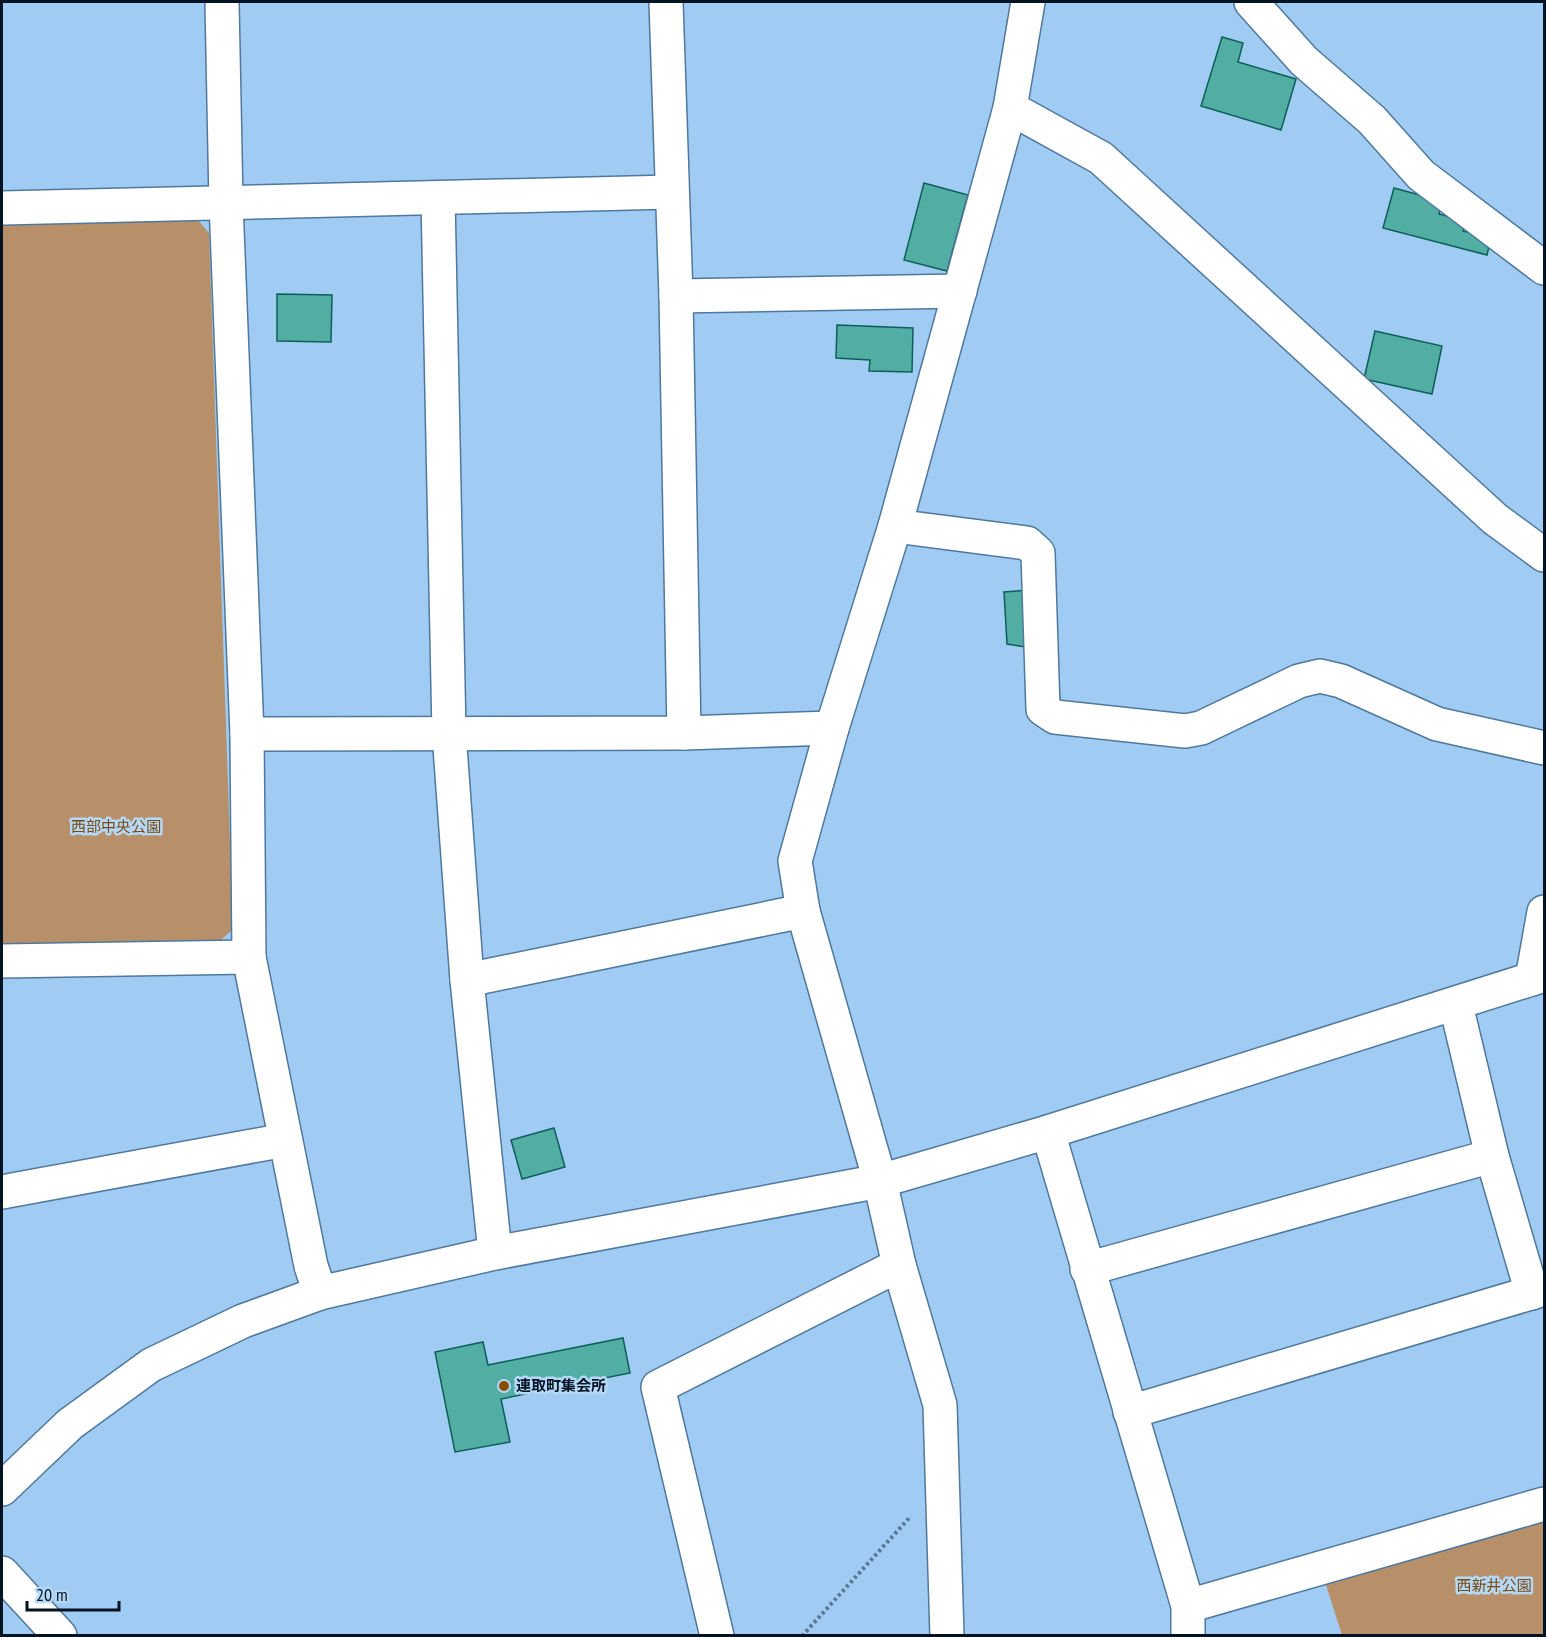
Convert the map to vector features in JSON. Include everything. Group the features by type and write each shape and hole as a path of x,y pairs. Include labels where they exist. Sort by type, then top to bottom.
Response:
{"street":[{"path":"222,2 226,202 247,734 249,957 310,1266 320,1293"},
{"path":"666,2 676,296 684,733"},
{"path":"947,1635 940,1405 899,1265 880,1181 803,911 795,861 832,728 895,526 1010,108 1028,2"},
{"path":"1251,2 1304,61 1372,120 1421,174 1545,268"},
{"path":"1010,108 1101,158 1495,519 1545,555"},
{"path":"2,208 671,192"},
{"path":"438,198 449,733 467,980 495,1253"},
{"path":"676,296 960,291"},
{"path":"895,526 1027,543 1038,553 1043,709 1055,717 1193,730 1202,728 1299,681 1320,676 1341,681 1437,724 1545,748"},
{"path":"247,734 684,733 832,728"},
{"path":"467,980 803,911"},
{"path":"2,1489 70,1424 151,1365 243,1321 320,1293 495,1253 880,1181 1048,1132 1456,1005 1538,977 1545,912"},
{"path":"2,961 249,957"},
{"path":"1130,1412 1538,1291 1492,1156 1456,1005"},
{"path":"1048,1132 1188,1621 1545,1504"},
{"path":"2,1192 285,1140"},
{"path":"1087,1269 1492,1156"},
{"path":"717,1635 658,1387 899,1265"},
{"path":"2,1573 60,1635"}],"path":[{"path":"802,1635 941,1484"}],"green space":[{"name":"西部中央公園","path":"198,220 209,233 233,929 221,940 2,944 2,223"},
{"name":"西新井公園","path":"1544,1521 1544,1635 1342,1635 1325,1582"}],"building":[{"path":"1222,37 1243,43 1238,62 1296,79 1281,130 1201,106"},
{"path":"924,183 968,195 947,271 904,260"},
{"path":"1394,188 1442,201 1439,214 1465,221 1463,231 1491,238 1487,255 1383,228"},
{"path":"277,294 332,295 331,342 277,341"},
{"path":"837,325 913,328 912,372 869,371 870,360 836,358"},
{"path":"1375,331 1442,346 1432,394 1364,379"},
{"path":"1029,590 1033,648 1007,644 1004,592"},
{"path":"554,1128 565,1167 522,1179 511,1140"},
{"name":"連取町集会所","path":"623,1338 630,1373 501,1399 510,1442 455,1452 435,1352 483,1342 488,1365"}],"place":[{"name":"連取町集会所","path":"504,1386"}]}
